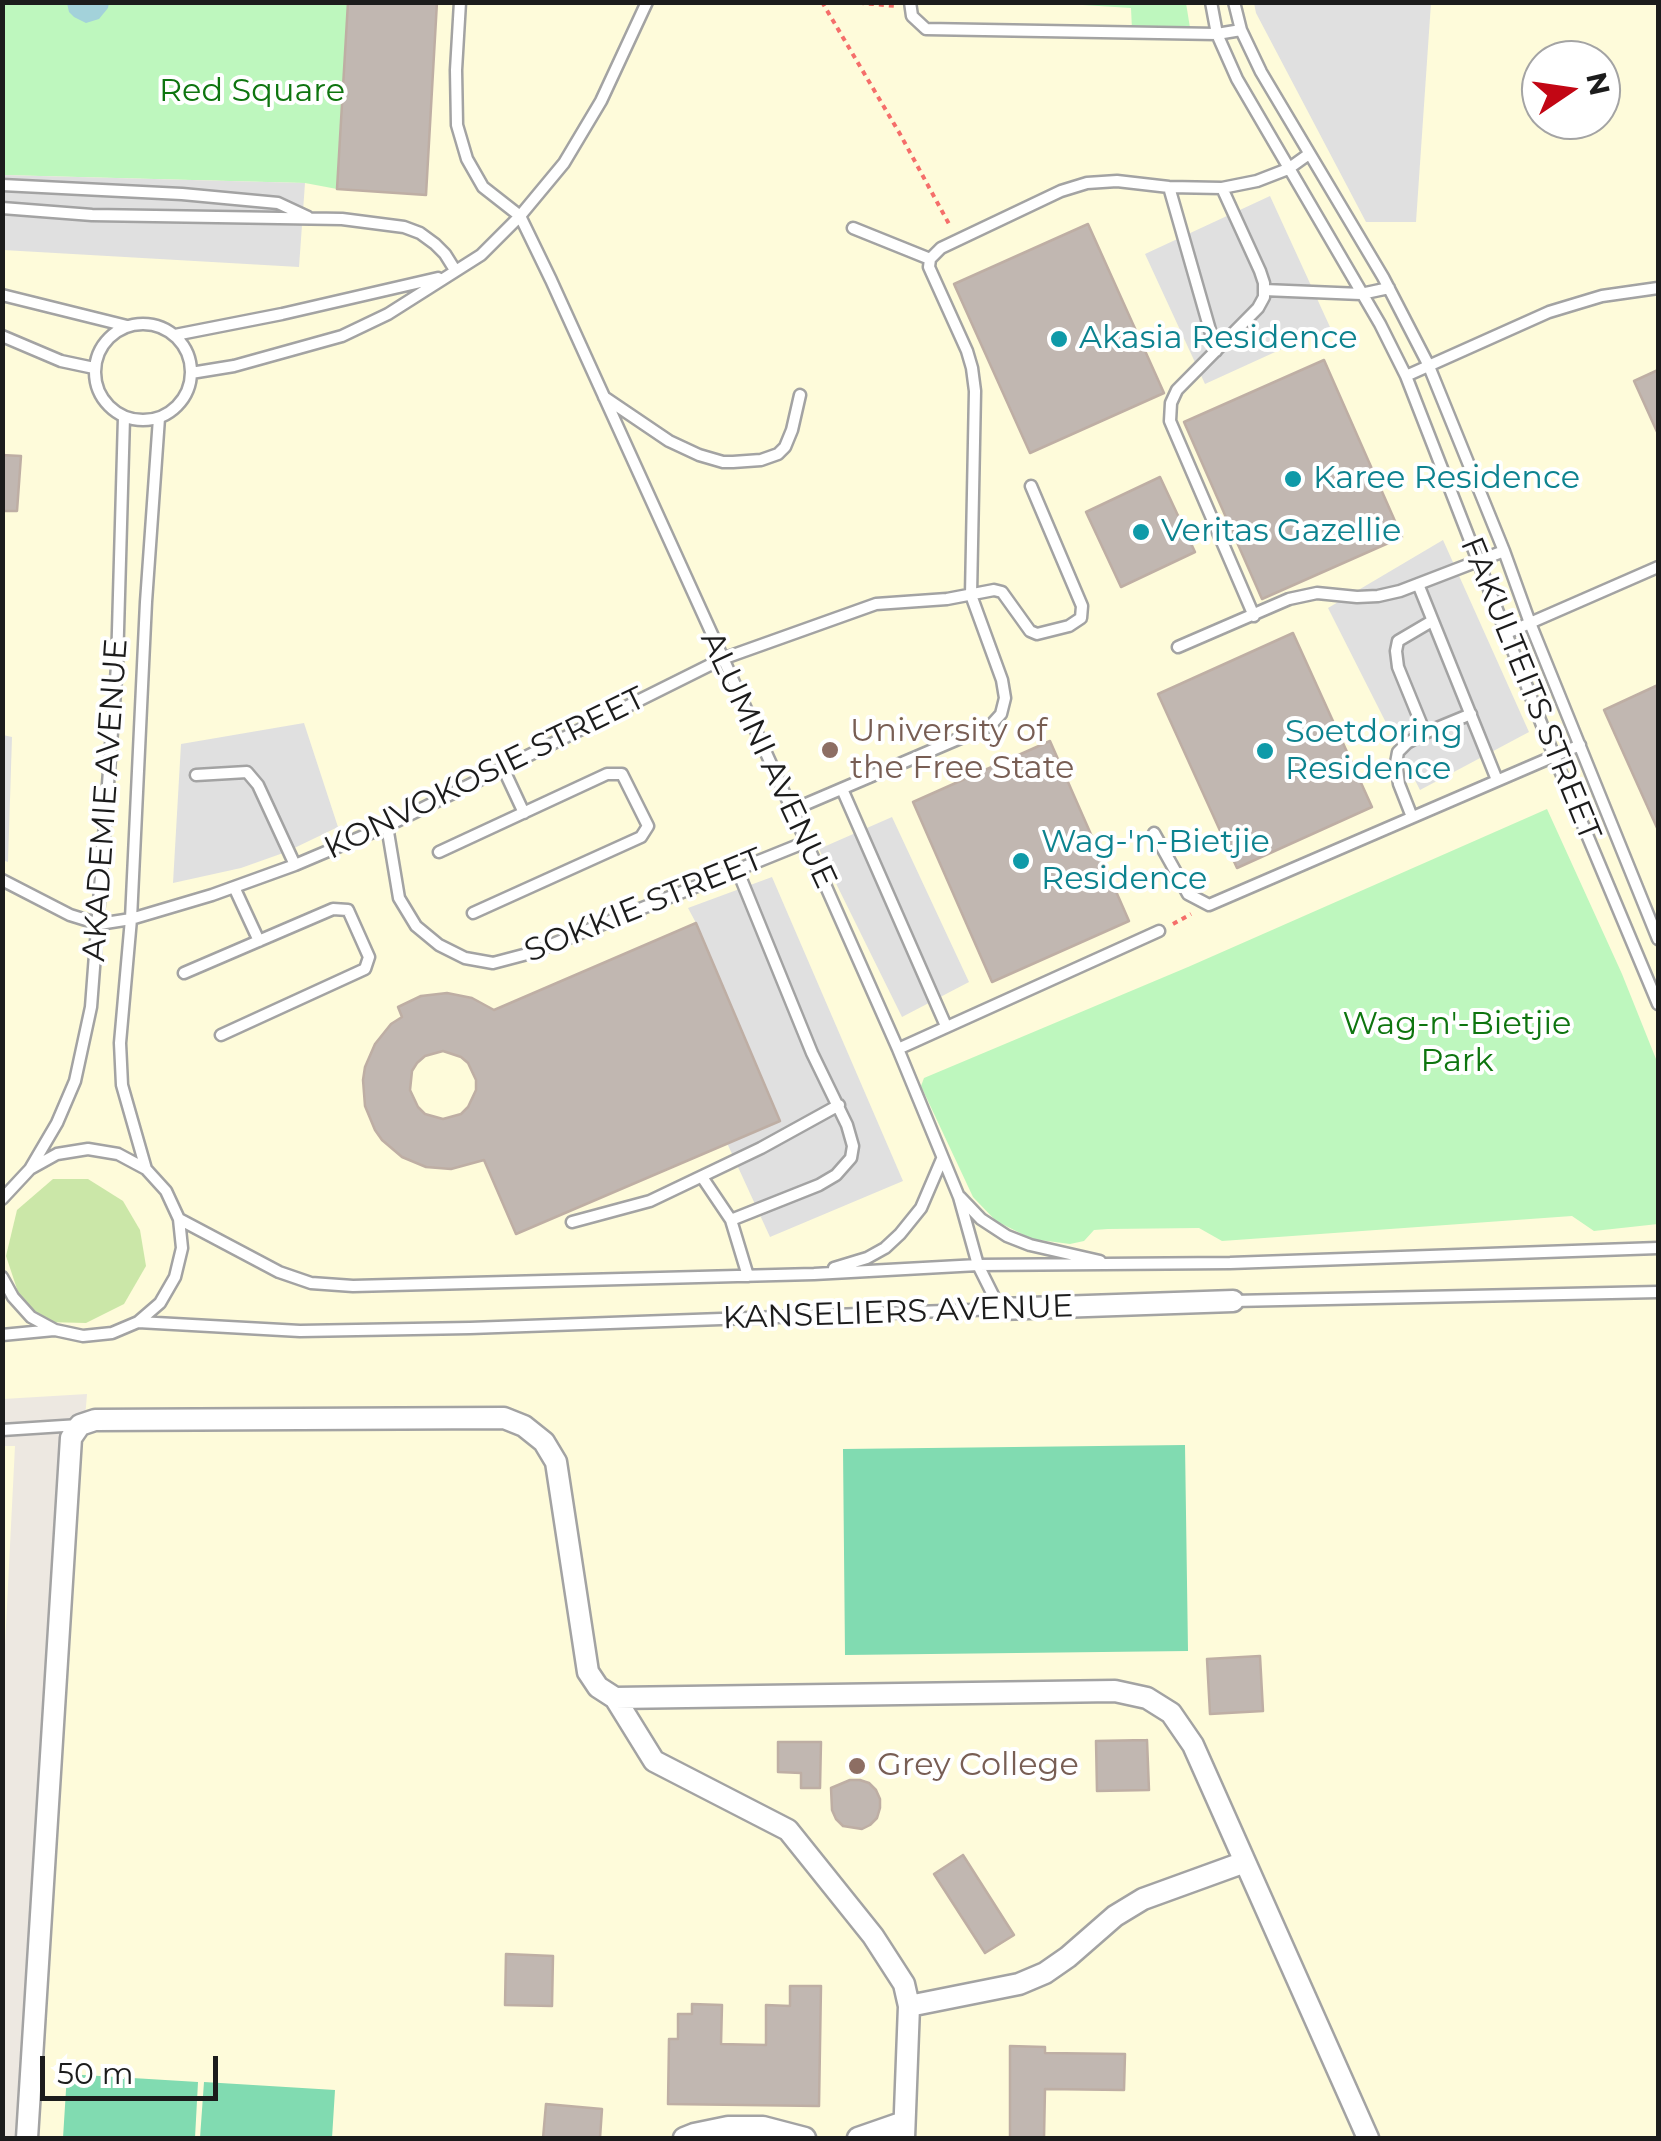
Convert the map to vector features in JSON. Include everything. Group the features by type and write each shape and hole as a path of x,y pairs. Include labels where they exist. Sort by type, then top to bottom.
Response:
{"street":[{"name":"KANSELIERS AVENUE","path":"1000,1309 1233,1302"},
{"path":"27,2138 70,1438 80,1425 95,1420 504,1418 524,1426 544,1442 556,1462 588,1672 598,1686 615,1698 654,1760 788,1830 872,1936 904,1984 909,2006 904,2130 858,2138"},
{"path":"615,1698 1115,1690 1147,1698 1171,1713 1194,1745 1368,2138"},
{"path":"909,2006 1020,1984 1068,1958 1115,1916 1143,1899 1245,1862"},
{"path":"684,2138 728,2127 763,2127 805,2138"}],"lane":[{"path":"460,2 457,125 468,159 483,186 520,216"},
{"path":"191,373 249,362 342,336 388,314 482,254 564,164 601,101 647,2"},
{"name":"FAKULTEITS STREET","path":"1211,2 1217,34 1237,80 1380,324 1406,376 1554,756 1658,1004"},
{"name":"FAKULTEITS STREET","path":"1234,2 1241,30 1261,72 1389,288 1428,364 1658,940"},
{"path":"911,5 912,16 926,29 1217,34 1241,30"},
{"path":"792,810 991,725 1001,714 1005,698 1002,680 972,596 975,390 968,351 929,268 930,259 941,248 1061,191 1087,183 1117,181 1222,188 1258,181 1288,169 1310,154"},
{"path":"2,185 278,203 310,218"},
{"path":"1169,187 1216,351"},
{"path":"1222,188 1260,271 1264,297 1258,308 1177,390 1170,421 1254,616"},
{"path":"2,208 92,215 342,219 404,227 420,233 445,254 450,273"},
{"name":"ALUMNI AVENUE","path":"520,216 898,1048 959,1197 978,1265 1000,1309"},
{"path":"852,228 930,259"},
{"path":"175,335 282,314 450,273"},
{"path":"1264,290 1362,294 1389,288"},
{"path":"1406,376 1576,302 1658,288"},
{"path":"2,295 127,326"},
{"path":"152,324 175,335 190,359 189,387 182,401 158,418 124,417 111,409 95,383 94,368 101,346 127,326 152,324"},
{"path":"2,336 61,361 94,368"},
{"path":"604,397 668,441 700,455 733,462 778,454 792,430 800,396"},
{"name":"AKADEMIE AVENUE","path":"30,1170 58,1124 75,1081 92,1007 117,666 124,417"},
{"name":"AKADEMIE AVENUE","path":"146,1168 122,1085 120,1043 131,919 158,418"},
{"path":"972,596 994,590 1002,592 1025,626 1037,634 1069,626 1080,618 1082,606 1031,486"},
{"path":"1178,647 1303,596 1378,596 1504,551"},
{"path":"1507,632 1658,567"},
{"path":"1418,584 1497,780"},
{"name":"KONVOKOSIE STREET","path":"99,924 131,919 295,865 387,826 722,660 876,604 972,596"},
{"path":"1425,733 1398,667 1396,651 1398,641 1432,620"},
{"path":"1412,816 1400,784 1398,752 1425,733 1470,714"},
{"path":"1154,833 1188,894 1208,905 1580,745"},
{"path":"503,768 524,813"},
{"path":"196,775 247,772 258,785 295,865"},
{"path":"439,852 606,774 622,774 648,826 641,837 473,913"},
{"path":"842,788 946,1026"},
{"name":"SOKKIE STREET","path":"387,826 398,898 416,926 465,958 493,962 532,953 806,842"},
{"path":"731,1220 836,1176 851,1158 853,1146 737,869"},
{"path":"2,880 70,915 99,924"},
{"path":"234,887 259,942"},
{"path":"184,973 333,909 348,910 369,957 365,969 222,1035"},
{"path":"898,1048 1160,932"},
{"path":"1637,950 1658,940"},
{"path":"572,1222 650,1200 761,1148 839,1105"},
{"path":"2,1208 6,1196 30,1170 57,1154 88,1148 118,1154 146,1168 166,1191 179,1219 182,1248 176,1277 160,1303 138,1322"},
{"path":"814,1274 867,1258 900,1234 921,1208 942,1159"},
{"path":"702,1177 731,1220 748,1276"},
{"path":"959,1197 1007,1236 1119,1265"},
{"name":"KANSELIERS AVENUE","path":"179,1219 278,1272 312,1283 353,1286 1658,1248"},
{"path":"2,1277 13,1297 32,1317 55,1330"},
{"name":"KANSELIERS AVENUE","path":"1233,1302 1658,1292"},
{"name":"KANSELIERS AVENUE","path":"2,1335 55,1330 83,1336 112,1334 138,1322 356,1330 1000,1309"},
{"path":"2,1430 80,1425"}],"path":[{"path":"822,2 958,240"},
{"path":"849,2 911,5"},
{"path":"1160,932 1208,905"}],"shaded area":[{"name":"University of the Free State","path":"3,3 1658,3 1658,2138 26,2138 87,1394 3,1399"},
{"path":"1254,3 1431,3 1416,222 1366,222"},
{"path":"2,175 305,183 299,267 3,250"},
{"path":"1270,196 1330,327 1205,384 1145,254"},
{"path":"1443,540 1529,732 1420,790 1328,608"},
{"path":"304,723 338,827 241,868 173,883 181,744"},
{"path":"3,735 12,737 8,862 2,860"},
{"path":"892,817 969,982 902,1017 819,849"},
{"path":"772,877 903,1181 770,1237 727,1143 780,1120 688,908"},
{"path":"2,1446 15,1446 3,1685"}],"green space":[{"name":"Red Square","path":"3,3 348,3 337,189 305,183 3,175"},
{"path":"1050,3 1186,3 1191,34 1132,30 1131,8"},
{"name":"Wag-n'-Bietjie Park","path":"1547,809 1658,1064 1658,1224 1594,1231 1572,1216 1222,1241 1199,1228 1108,1229 1094,1230 1084,1241 1070,1244 1032,1239 996,1221 973,1197 921,1086 924,1078"},
{"path":"53,1179 88,1179 123,1201 140,1230 146,1266 124,1304 86,1323 46,1322 20,1298 6,1256 17,1210"},
{"path":"1185,1445 1188,1651 845,1655 843,1449"},
{"path":"67,2074 198,2082 195,2138 63,2138"},
{"path":"204,2082 335,2090 332,2138 200,2138"}],"water":[{"path":"67,2 109,3 99,19 86,23 69,12"}],"building":[{"path":"348,2 437,2 426,195 337,189"},
{"name":"Akasia Residence","path":"1088,224 1164,393 1030,453 954,284"},
{"name":"Karee Residence","path":"1324,360 1402,537 1262,599 1184,422"},
{"path":"1658,370 1658,434 1634,381"},
{"path":"2,455 21,456 17,511 2,511"},
{"name":"Veritas Gazellie","path":"1160,477 1195,552 1121,587 1086,512"},
{"name":"Soetdoring Residence","path":"1293,633 1372,807 1237,868 1158,694"},
{"path":"1658,685 1658,830 1604,710"},
{"name":"Wag-'n-Bietjie Residence","path":"1050,741 1129,921 992,982 913,802"},
{"path":"696,923 780,1121 516,1234 484,1160 451,1169 426,1167 402,1157 382,1140 365,1106 365,1067 375,1044 402,1017 398,1007 421,996 447,993 472,998 494,1010","holes":["443,1051 461,1057 476,1080 468,1107 461,1114 443,1119 425,1114 410,1090 417,1063 425,1056"]},
{"path":"1260,1656 1263,1711 1210,1714 1207,1659"},
{"path":"1147,1740 1149,1790 1097,1791 1096,1741"},
{"path":"778,1742 821,1742 820,1788 801,1788 801,1773 778,1772"},
{"path":"850,1780 869,1783 880,1799 877,1818 862,1829 843,1826 832,1810 831,1788"},
{"path":"963,1855 1014,1935 985,1953 934,1874"},
{"path":"506,1954 553,1956 552,2006 505,2005"},
{"path":"790,1986 821,1986 819,2106 668,2104 669,2039 678,2039 678,2014 692,2014 692,2004 722,2005 721,2044 766,2045 766,2005 790,2006"},
{"path":"1010,2046 1045,2047 1045,2053 1125,2054 1124,2090 1045,2089 1044,2138 1010,2138"},
{"path":"546,2104 602,2109 600,2138 543,2138"}],"place":[{"name":"Akasia Residence","path":"1059,339"},
{"name":"Karee Residence","path":"1293,479"},
{"name":"Veritas Gazellie","path":"1141,532"},
{"name":"University of the Free State","path":"830,750"},
{"name":"Soetdoring Residence","path":"1265,751"},
{"name":"Wag-'n-Bietjie Residence","path":"1021,861"},
{"name":"Grey College","path":"857,1766"}]}
